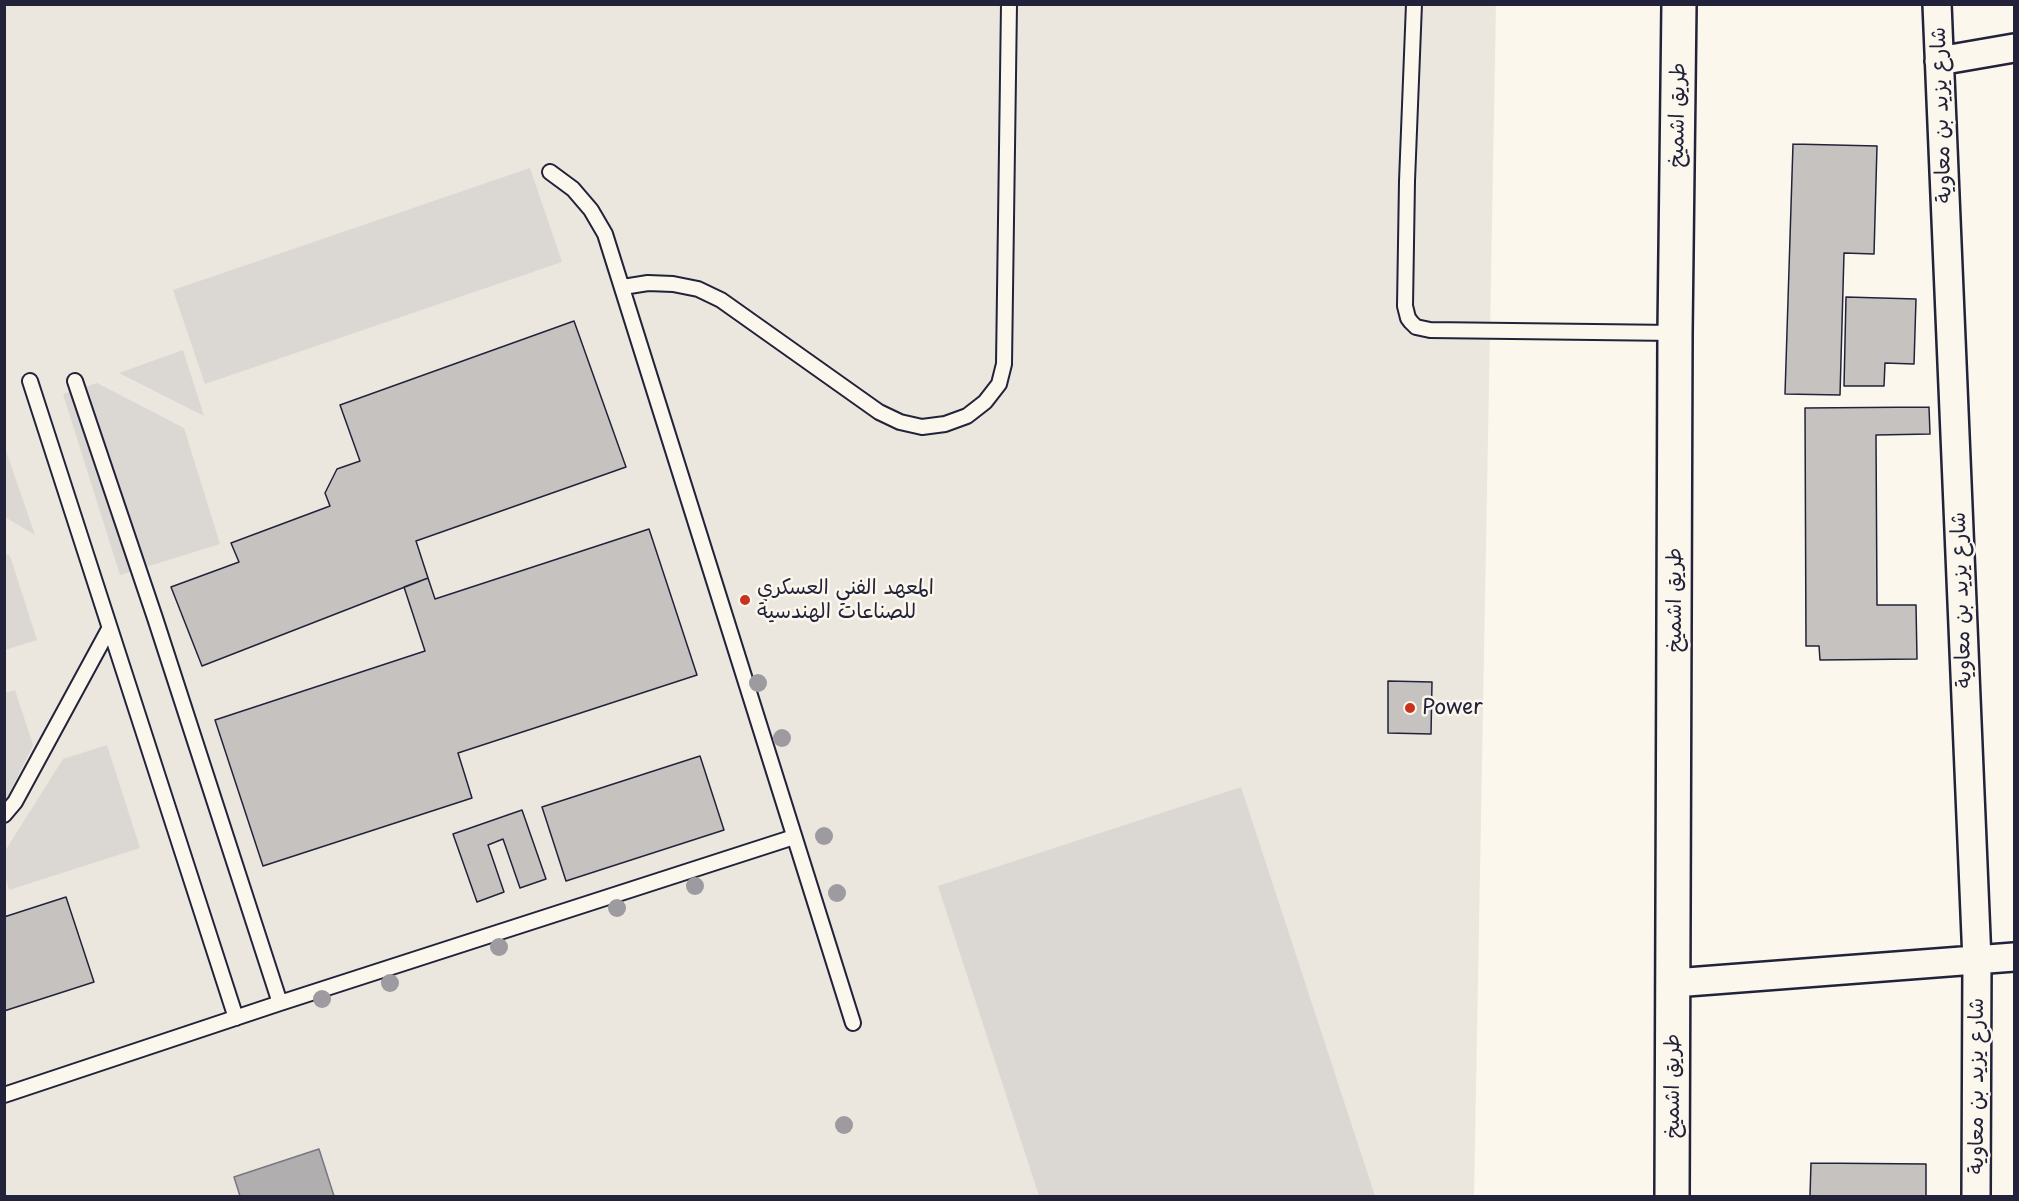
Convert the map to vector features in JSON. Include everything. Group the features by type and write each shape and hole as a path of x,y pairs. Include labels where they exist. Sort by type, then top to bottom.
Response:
{"highway":[{"name":"طريق اشميخ","path":"1672,1197 1675,333 1679,4"}],"street":[{"name":"شارع يزيد بن معاوية","path":"1937,4 1977,961 1976,1197"},
{"path":"1939,60 2014,48"},
{"path":"1674,983 2014,957"}],"lane":[{"path":"623,286 648,283 673,284 698,289 721,300 879,412 900,422 922,427 945,424 967,416 985,402 999,384 1004,364 1008,4"},
{"path":"1414,4 1405,306 1411,322 1416,327 1430,330 1675,333"},
{"path":"550,172 573,189 591,210 605,234 853,1023"},
{"path":"30,381 236,1018"},
{"path":"75,381 280,1003"},
{"path":"4,815 15,802 109,628"},
{"path":"4,1095 794,837"}],"shaded area":[{"name":"المعهد الفني العسكري للصناعات الهندسية","path":"5,5 1496,5 1474,1196 5,1196"},
{"path":"530,168 562,262 205,384 173,290"},
{"path":"183,350 204,416 119,373"},
{"path":"97,383 184,428 220,544 120,575 63,394"},
{"path":"5,448 35,535 5,517"},
{"path":"5,553 10,556 37,640 5,650"},
{"path":"15,690 33,745 5,802 5,693"},
{"path":"107,745 140,848 9,890 5,875 5,851 63,759"},
{"path":"1241,787 1375,1196 1039,1196 938,886"},
{"path":"319,1149 334,1196 240,1196 234,1177"}],"building":[{"path":"1793,144 1877,146 1874,254 1844,253 1840,395 1785,394"},
{"path":"1846,297 1916,299 1914,364 1885,363 1884,386 1844,386"},
{"path":"574,321 626,467 416,541 428,578 202,666 171,587 239,562 231,543 330,506 325,493 337,469 360,461 340,405"},
{"path":"1929,407 1930,434 1876,435 1877,605 1916,605 1917,659 1820,660 1819,646 1806,646 1805,408"},
{"path":"649,529 697,675 458,753 472,798 263,866 215,720 425,651 404,587 428,578 435,599"},
{"name":"Power","path":"1388,681 1432,682 1431,734 1388,733"},
{"path":"700,756 724,830 566,881 542,807"},
{"path":"522,810 546,879 520,888 503,839 488,845 504,892 477,902 453,834"},
{"path":"66,897 94,982 4,1011 4,917"},
{"path":"1811,1163 1926,1164 1926,1196 1810,1196"}],"place":[{"name":"المعهد الفني العسكري للصناعات الهندسية","path":"745,600"},
{"name":"Power","path":"1410,708"}]}
